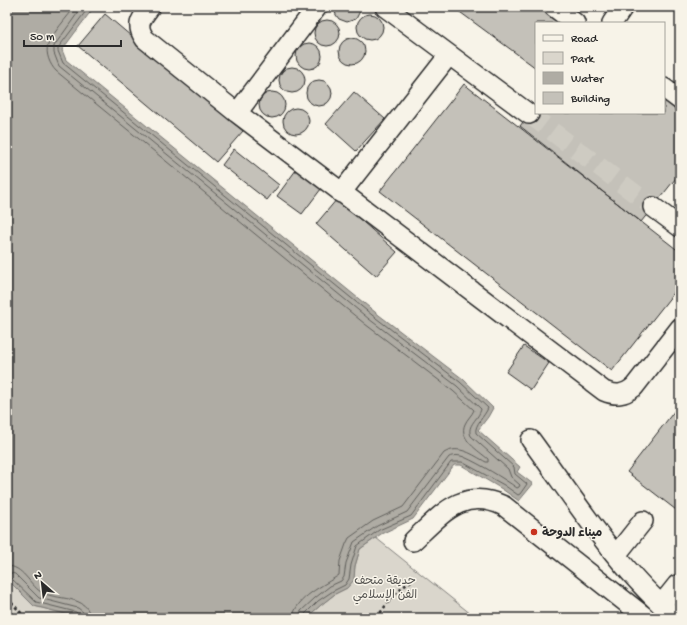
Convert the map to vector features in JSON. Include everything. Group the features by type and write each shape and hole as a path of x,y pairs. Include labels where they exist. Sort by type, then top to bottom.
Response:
{"lane":[{"path":"150,7 140,22 139,28 145,39 237,113 341,193 604,391 620,395 631,389 678,333"},
{"path":"237,113 317,7"},
{"path":"385,7 529,114"},
{"path":"554,7 575,22"},
{"path":"613,22 623,7"},
{"path":"341,193 449,54"},
{"path":"665,89 680,100"},
{"path":"653,207 680,227"},
{"path":"531,440 616,555 661,605 676,618"},
{"path":"414,540 444,513 459,502 477,499 495,502 504,506 646,618"},
{"path":"616,555 643,521"},
{"path":"661,605 677,585"}],"path":[{"path":"377,618 396,593 415,578"},
{"path":"7,598 26,618"}],"green space":[{"name":"حديقة متحف الفن الإسلامي","path":"376,538 476,618 306,618 335,594 347,588 353,580 360,549"},
{"path":"7,579 34,606 82,618 7,618"}],"water":[{"path":"7,7 94,7 62,50 66,60 375,312 463,379 493,408 478,430 520,467 517,472 533,484 519,501 502,489 461,465 454,465 413,519 381,534 360,549 355,566 354,580 347,588 335,594 306,618 125,618 108,616 82,618 34,606 7,579"}],"building":[{"path":"334,7 360,7 360,11 356,19 347,22 339,19 336,15"},
{"path":"453,7 549,7 570,22 535,22 535,67"},
{"path":"105,14 243,131 216,162 78,46"},
{"path":"370,14 379,18 383,27 379,36 370,40 361,36 357,27 361,18"},
{"path":"327,20 336,24 340,33 336,42 327,46 318,42 314,33 318,24"},
{"path":"352,38 361,42 365,51 361,60 352,64 343,60 339,51 343,42"},
{"path":"309,43 318,47 322,56 318,65 309,69 300,65 296,56 300,47"},
{"path":"292,67 301,71 305,80 301,89 292,93 283,89 279,80 283,71"},
{"path":"319,80 328,84 332,93 328,102 319,106 310,102 306,93 310,84"},
{"path":"464,84 680,252 680,285 612,371 380,191"},
{"path":"272,92 281,96 285,105 281,114 272,118 263,114 259,105 263,96"},
{"path":"354,92 385,119 356,151 326,124"},
{"path":"665,96 680,108 680,173 641,222 520,126 535,106 535,114 665,114"},
{"path":"296,108 305,112 309,121 305,130 296,134 287,130 283,121 287,112"},
{"path":"234,149 279,185 267,200 222,165"},
{"path":"296,170 321,189 302,214 277,196"},
{"path":"337,199 397,252 376,276 316,224"},
{"path":"524,346 549,363 531,390 506,372"},
{"path":"679,405 680,406 680,513 627,472"}],"tunnel":[{"path":"529,114 653,207"}],"place":[{"name":"ميناء الدوحة","path":"534,532"}]}
